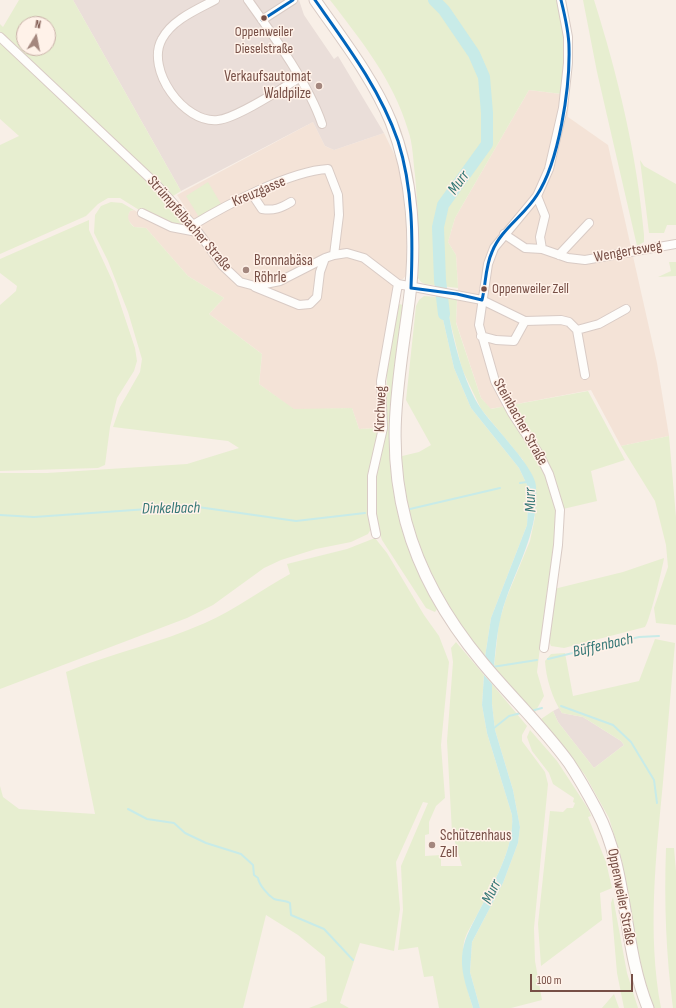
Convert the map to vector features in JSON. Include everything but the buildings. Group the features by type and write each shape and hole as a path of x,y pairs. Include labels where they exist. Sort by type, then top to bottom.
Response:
{"street":[{"path":"215,0 170,28 161,41 158,58 159,69 181,105 190,113 203,118 217,120 234,115 299,78"},
{"path":"248,0 308,91 322,124"},
{"path":"262,20 293,0"},
{"name":"Oppenweiler Straße","path":"315,0 361,67 377,94 390,122 400,150 412,216 413,248 411,288 394,420 394,444 399,487 406,521 419,558 432,588 464,638 568,762 605,828 617,864 636,974 648,1008"},
{"name":"Steinbacher Straße","path":"544,648 558,545 560,510 552,480 512,413 495,381 479,326 482,300 494,248 536,196 549,169 563,108 569,49 561,0"},
{"name":"Strümpfelbacher Straße","path":"0,37 155,183 195,228 230,274 240,282 254,286 300,305 310,304 317,297 320,272 325,258"},
{"name":"Kreuzgasse","path":"195,228 222,208 252,194 291,178 328,169 338,195 339,215 334,255"},
{"path":"252,194 262,209 270,210 281,208 291,202"},
{"path":"536,196 545,216 540,237 542,248"},
{"path":"142,213 171,227 195,228"},
{"path":"559,255 589,223"},
{"name":"Wengertsweg","path":"504,234 524,248 542,248 559,255 585,260 676,244"},
{"path":"254,286 280,281 325,258 347,253 364,258 398,284 411,288 457,294 482,300 525,321 562,320 569,322 577,330 585,375"},
{"name":"Kirchweg","path":"376,534 372,514 372,476 383,428 381,381 398,284"},
{"path":"577,330 599,324 626,309"},
{"path":"481,336 496,340 514,341 525,321"}],"shaded area":[{"path":"73,0 299,0 304,15 334,59 338,56 384,133 334,150 325,146 313,122 181,191"},
{"path":"529,90 569,95 568,117 608,145 657,363 669,436 621,446 591,390 490,409 481,398 456,322 458,288 456,255 448,242 455,218"},
{"path":"313,122 325,146 334,150 384,133 399,164 406,220 407,274 403,279 398,279 378,383 381,428 359,429 352,408 294,410 259,384 262,354 209,314 224,298 188,276 146,228 134,227 128,220 130,211 134,210 140,214 187,224 191,216 177,195"},
{"path":"559,708 562,713 583,717 621,741 624,745 594,768 558,722 553,711"}],"green space":[{"path":"19,0 73,0 181,191 173,196 23,56 56,56 56,16 16,16 16,49 0,34 0,24 3,27"},
{"path":"330,0 558,0 565,44 562,94 529,90 455,218 448,242 456,255 458,288 425,284 418,278 419,239 417,201 413,152 408,130 394,94 375,61"},
{"path":"583,0 594,0 619,87 637,175 641,205 644,242 637,246 597,72"},
{"path":"0,41 153,185 187,224 169,223 144,213 120,198 108,198 98,204 86,216 0,254 0,145 19,136 0,119"},
{"path":"640,160 644,166 676,184 676,225 667,225 664,233 649,233"},
{"path":"208,182 221,204 199,217 186,196"},
{"path":"111,202 122,203 134,210 130,211 128,218 129,222 134,227 146,228 188,276 224,298 209,314 262,354 259,384 294,409 352,408 359,429 381,428 368,484 367,508 371,529 368,534 351,542 316,549 281,560 264,568 213,605 187,618 0,689 0,473 47,473 187,464 239,448 228,441 113,427 120,407 140,372 142,359 128,312 108,261 94,233 95,215 101,206"},
{"path":"89,220 89,230 113,282 135,348 137,361 134,371 117,398 110,427 105,465 98,468 0,471 0,305 16,291 17,286 0,273 0,259"},
{"path":"669,262 676,262 676,276 658,277 671,271"},
{"path":"424,296 438,297 454,368 471,408 519,468 529,489 527,525 491,618 485,657 470,640 447,606 428,572 408,516 398,457 419,452 431,445 406,400 416,306 419,300"},
{"path":"447,298 457,300 456,323 481,398 491,409 506,406 536,455 549,480 556,515 555,545 547,591 537,672 544,696 534,714 494,667 499,622 506,599 530,541 535,517 523,460 481,409 462,369 448,313"},
{"path":"399,304 403,305 397,346 390,423 391,460 395,497 404,534 418,571 437,609 435,612 426,608 382,540 376,522 374,484 386,429 387,369"},
{"path":"588,391 625,460 591,471 597,501 563,509 512,405"},
{"path":"669,436 676,517 676,625 656,623 654,608 668,567 666,545 655,501 621,446"},
{"path":"375,538 387,553 424,615 439,636 449,662 441,745 445,798 436,806 429,822 429,834 425,835 425,856 441,855 441,866 462,866 452,832 447,741 453,662 451,648 456,642 484,675 482,705 487,733 512,815 512,828 510,840 501,866 464,942 463,968 473,1008 439,1008 433,976 424,977 418,947 398,950 403,910 401,866 428,803 423,802 396,862 400,909 394,951 360,943 340,1003 349,1008 309,1008 327,1001 325,957 298,935 266,915 243,1008 0,1008 0,786 3,797 19,809 95,814 66,672 188,630 216,618 290,574 287,564 347,549"},
{"path":"664,558 653,606 645,627 564,648 551,646 549,641 554,589 623,572"},
{"path":"655,639 675,643 654,895 654,951 661,1008 654,1008 642,977 622,861 609,818 585,775 541,719 553,711 558,722 594,768 624,745 621,741 583,717 562,713 550,688 545,661 551,654 565,653 573,696 639,681"},
{"path":"492,684 527,726 522,735 522,741 545,772 548,784 534,928 535,961 542,1000 511,1008 480,1008 470,972 472,942 503,883 518,843 520,827 513,790 495,730 492,704"},
{"path":"530,730 557,761 589,810 591,816 588,817 606,862 612,888 600,893 602,920 541,966 538,924 550,811 563,812 567,808 573,808 575,803 573,802 574,798 553,784 549,773 532,751 527,737"},
{"path":"666,848 674,848 676,871 676,1008 673,1008 667,948 665,908"},
{"path":"613,897 627,973 638,1008 624,1008 617,973 611,903"},
{"path":"614,994 619,1008 602,1008"}],"water":[{"path":"438,297 447,298 448,310 458,356 475,400 522,459 534,478 536,486 535,516 532,530 503,607 494,667 485,657 491,618 527,525 529,489 519,468 471,408 454,368"},
{"path":"484,675 492,684 492,704 495,730 513,790 520,827 518,843 503,883 472,942 470,972 480,1008 473,1008 465,983 462,964 465,940 501,866 510,840 512,828 512,815 487,733 482,705"}],"waterway":[{"name":"Murr","path":"434,0 444,10 474,54 484,77 487,113 487,144 443,205 438,227 440,280 444,314"},
{"name":"Dinkelbach","path":"520,483 527,482"},
{"name":"Dinkelbach","path":"410,509 500,488"},
{"name":"Dinkelbach","path":"0,515 34,517 191,506 296,521 365,513"},
{"name":"Büffenbach","path":"548,659 639,637 659,636"},
{"name":"Büffenbach","path":"492,667 537,660"},
{"path":"561,706 613,725 631,742 654,780 657,803"},
{"path":"531,711 542,708"},
{"path":"494,728 509,716 521,713"},
{"path":"128,809 147,819 174,823 185,833 206,843 241,854 253,865 254,875 258,878 262,887 269,895 274,899 290,903 291,915 324,929 353,960"}],"transit line":[{"path":"262,20 293,0"},
{"path":"315,0 350,50 372,85 391,122 398,141 407,177 411,214 411,288"},
{"path":"482,300 488,264 492,252 501,236 526,210 537,195 545,181 557,145 562,124 568,83 569,64 568,36 561,0"},
{"path":"411,288 457,294 482,300"}],"place":[{"name":"Oppenweiler Dieselstraße","path":"264,18"},
{"name":"Verkaufsautomat Waldpilze","path":"319,86"},
{"name":"Bronnabäsa Röhrle","path":"246,270"},
{"name":"Oppenweiler Zell","path":"484,289"},
{"name":"Schützenhaus Zell","path":"432,845"}]}
